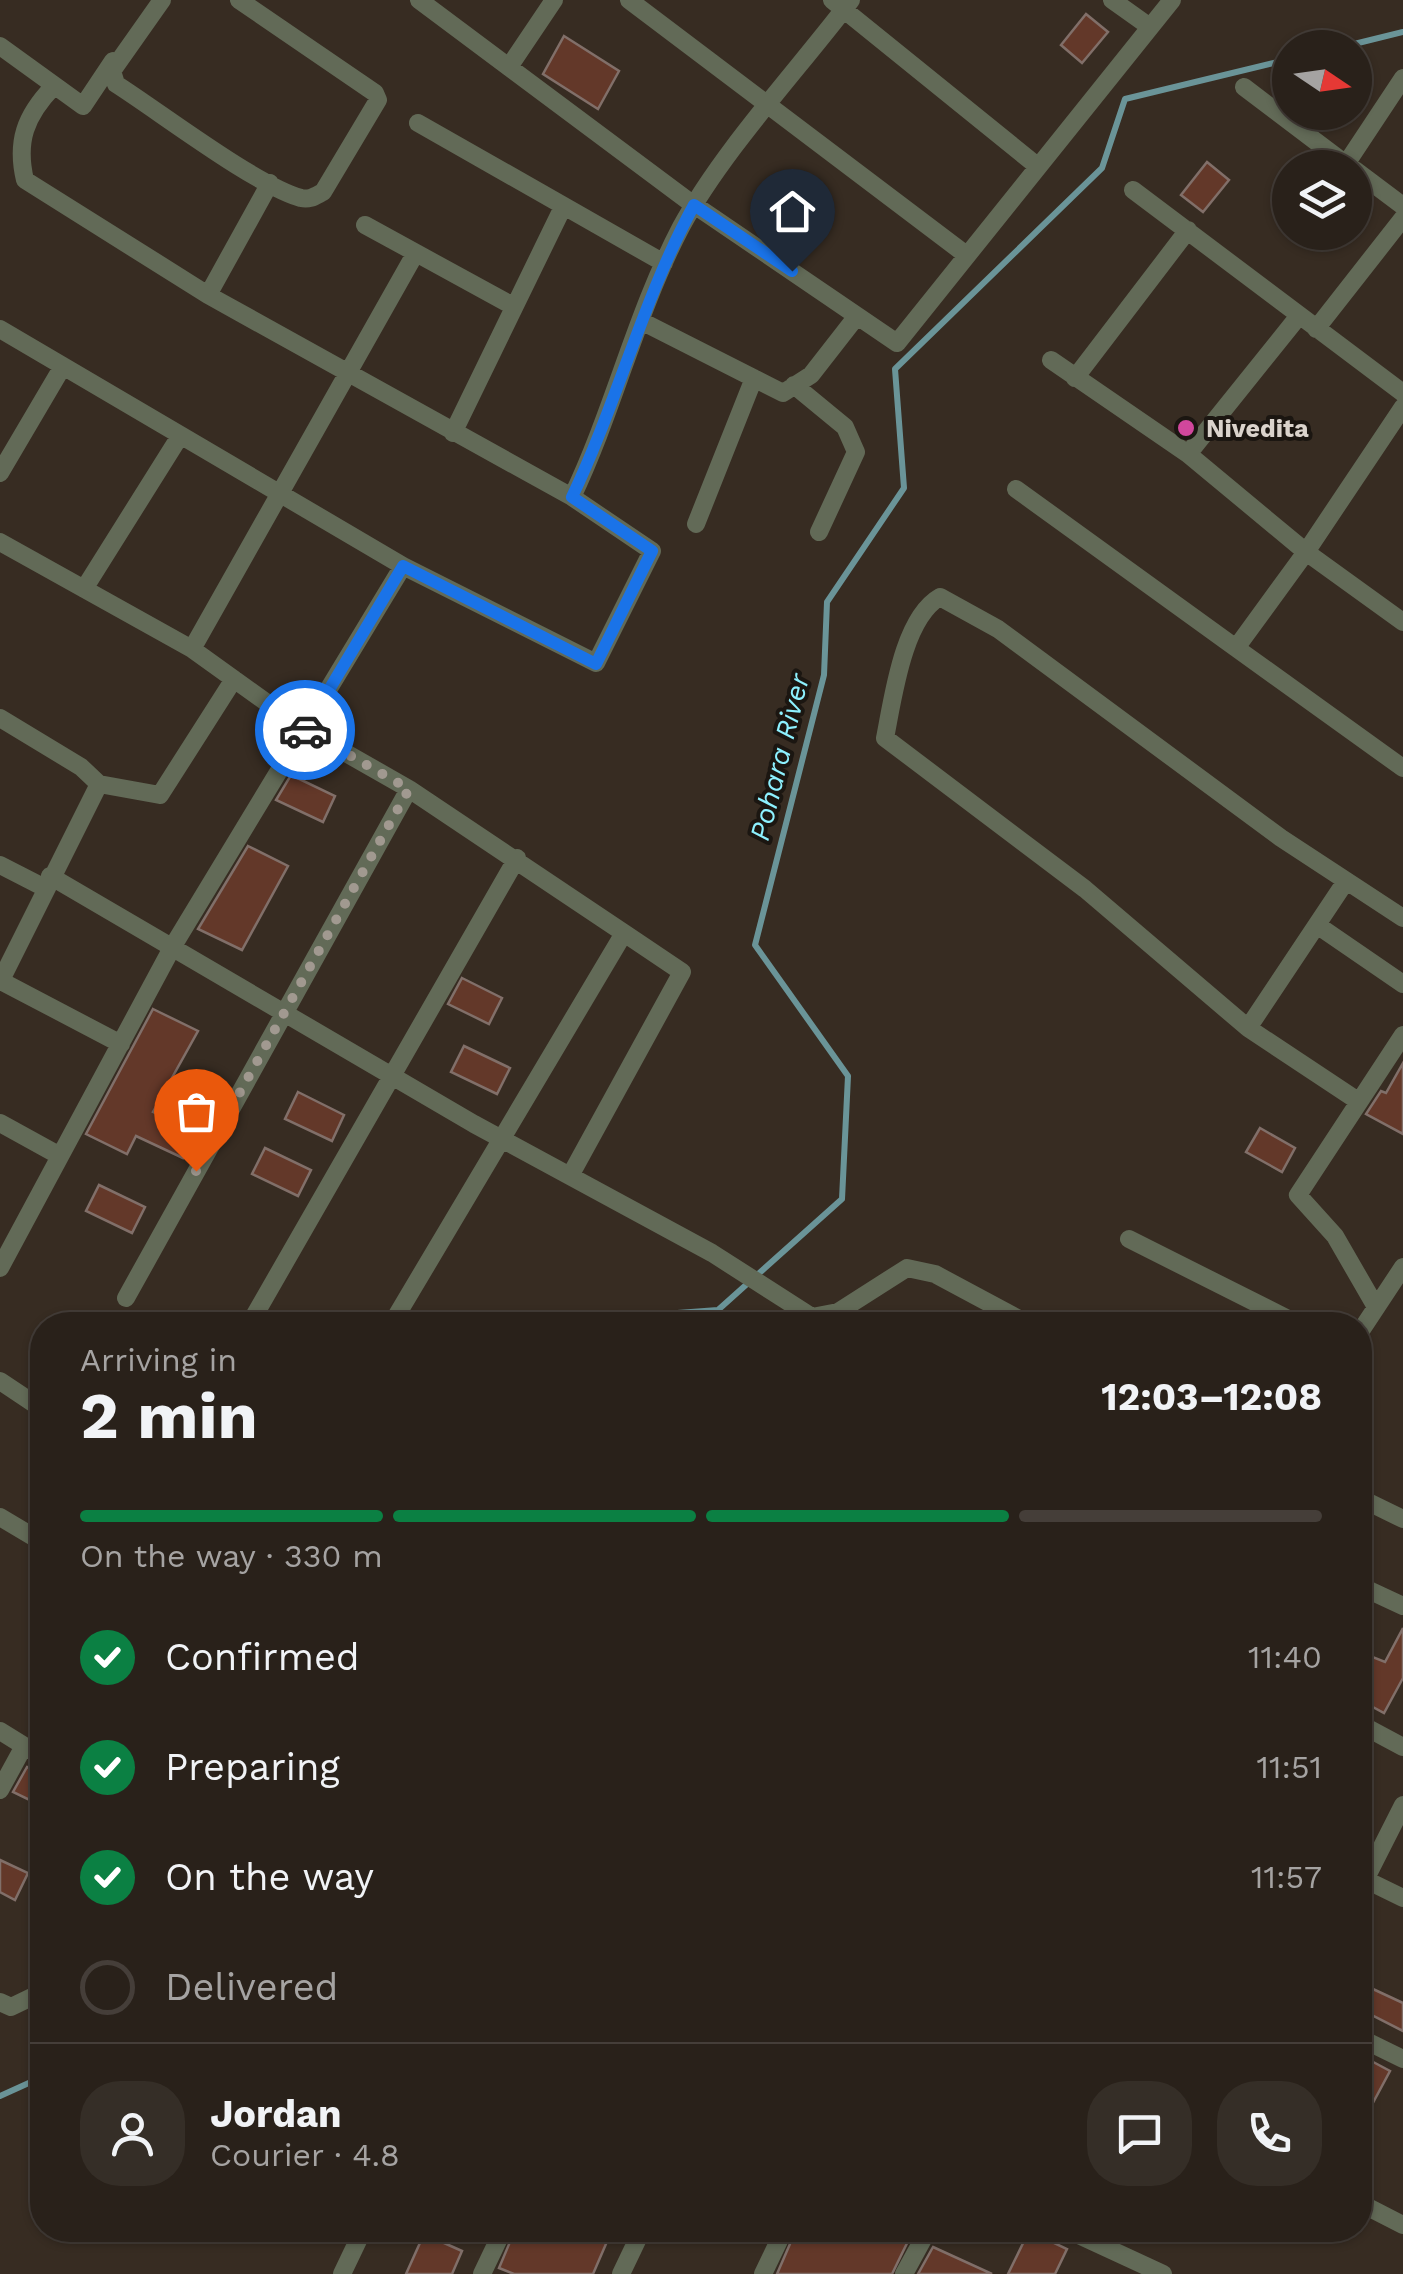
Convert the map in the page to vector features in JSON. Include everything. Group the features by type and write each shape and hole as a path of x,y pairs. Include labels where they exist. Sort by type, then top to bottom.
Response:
{"street":[{"path":"0,46 77,104 87,103 149,0"},
{"path":"162,0 112,71 113,79 270,183 304,198 322,192 378,100 375,93 240,0"},
{"path":"268,19 279,0"},
{"path":"419,0 694,205 898,342 1036,164 1172,0"},
{"path":"508,67 554,0"},
{"path":"629,0 965,254"},
{"path":"1112,0 1150,28"},
{"path":"572,497 604,431 664,264 694,205 842,3 1036,164"},
{"path":"1361,150 1403,78"},
{"path":"0,328 403,566 596,664 652,551 572,497 208,295 25,180 17,148 40,100 53,87"},
{"path":"1244,87 1328,150"},
{"path":"418,124 664,264"},
{"path":"208,295 270,183"},
{"path":"1372,183 1403,206"},
{"path":"1132,190 1403,394"},
{"path":"453,433 563,206"},
{"path":"1316,329 1403,218"},
{"path":"365,225 513,306"},
{"path":"1075,378 1188,230"},
{"path":"192,649 416,254"},
{"path":"641,321 783,393 811,375 858,316"},
{"path":"1188,454 1298,316"},
{"path":"1051,360 1188,454 1306,552 1403,622"},
{"path":"0,472 62,366"},
{"path":"696,524 754,378"},
{"path":"794,385 845,428 856,452 819,532"},
{"path":"1236,648 1306,552 1403,406"},
{"path":"84,588 180,436"},
{"path":"1016,488 1403,768"},
{"path":"0,542 192,649 302,728 409,789 517,858 682,972 570,1176"},
{"path":"0,1268 174,946 403,566"},
{"path":"1358,1100 1248,1028 1084,889 885,738 899,671 924,607 940,598 998,629 1403,918"},
{"path":"0,718 81,767 99,784 160,795 234,679"},
{"path":"99,784 0,981 121,1044"},
{"path":"126,1298 409,789"},
{"path":"257,1312 395,1078 517,858"},
{"path":"0,865 47,882 174,946 500,1138 712,1253 791,1311"},
{"path":"1248,1028 1346,881"},
{"path":"1317,925 1403,984"},
{"path":"399,1312 624,933"},
{"path":"1376,1308 1335,1236 1298,1195 1403,1035"},
{"path":"0,1123 60,1156"},
{"path":"1129,1238 1274,1312"},
{"path":"1372,1314 1403,1267"},
{"path":"838,1312 907,1268 934,1274 1006,1312"},
{"path":"0,1381 30,1401"},
{"path":"1372,1504 1403,1519"},
{"path":"0,1517 30,1535"},
{"path":"1372,1592 1403,1606"},
{"path":"1372,1730 1403,1747"},
{"path":"0,1731 30,1750"},
{"path":"0,1790 24,1746"},
{"path":"1372,1863 1403,1805"},
{"path":"1372,1886 1403,1898"},
{"path":"0,2002 10,2007 30,1998"},
{"path":"1372,2044 1403,2060"},
{"path":"1372,2209 1403,2224"},
{"path":"342,2274 357,2242"},
{"path":"482,2274 497,2242"},
{"path":"621,2274 636,2242"},
{"path":"763,2274 773,2242"},
{"path":"904,2274 921,2242"},
{"path":"1094,2242 1163,2274"}],"building":[{"path":"1086,14 1108,32 1082,63 1061,45"},
{"path":"564,36 619,71 598,109 543,74"},
{"path":"1207,162 1229,180 1203,212 1181,195"},
{"path":"291,775 335,796 323,822 276,800"},
{"path":"248,846 288,866 242,950 198,929"},
{"path":"462,978 502,998 489,1024 448,1004"},
{"path":"153,1009 198,1031 153,1112 196,1132 183,1158 136,1136 127,1154 86,1134"},
{"path":"464,1046 510,1068 497,1094 451,1072"},
{"path":"1403,1063 1403,1134 1366,1114 1381,1091 1386,1093"},
{"path":"298,1092 344,1115 332,1141 285,1119"},
{"path":"1260,1128 1295,1148 1282,1172 1246,1152"},
{"path":"265,1148 311,1170 298,1196 252,1174"},
{"path":"99,1185 145,1207 132,1233 86,1211"},
{"path":"1403,1628 1403,1678 1384,1713 1372,1706 1372,1657 1385,1662"},
{"path":"27,1767 30,1768 30,1800 13,1792"},
{"path":"0,1860 28,1873 15,1900 0,1892"},
{"path":"1372,1989 1403,2003 1403,2031 1372,2015"},
{"path":"1372,2061 1390,2071 1372,2105"},
{"path":"420,2242 442,2242 462,2251 452,2274 406,2274"},
{"path":"510,2242 607,2242 593,2274 514,2274 499,2268"},
{"path":"791,2242 908,2242 892,2274 777,2274"},
{"path":"1024,2242 1052,2242 1067,2249 1055,2274 1008,2274"},
{"path":"933,2247 992,2274 918,2274"}],"waterway":[{"name":"Pohara River","path":"1372,40 1403,32"},
{"name":"Pohara River","path":"691,1312 718,1310 842,1199 848,1076 755,945 824,675 827,602 904,488 895,369 1102,168 1125,99 1272,63"},
{"name":"Pohara River","path":"0,2096 30,2082"}],"way so far":[{"path":"196,1171 409,789 305,730"}],"place":[{"name":"Nivedita","path":"1186,428"}],"route":[{"path":"305,730 302,728 403,566 596,664 652,551 572,497 604,431 652,290 678,232 694,205 792,271"}]}
